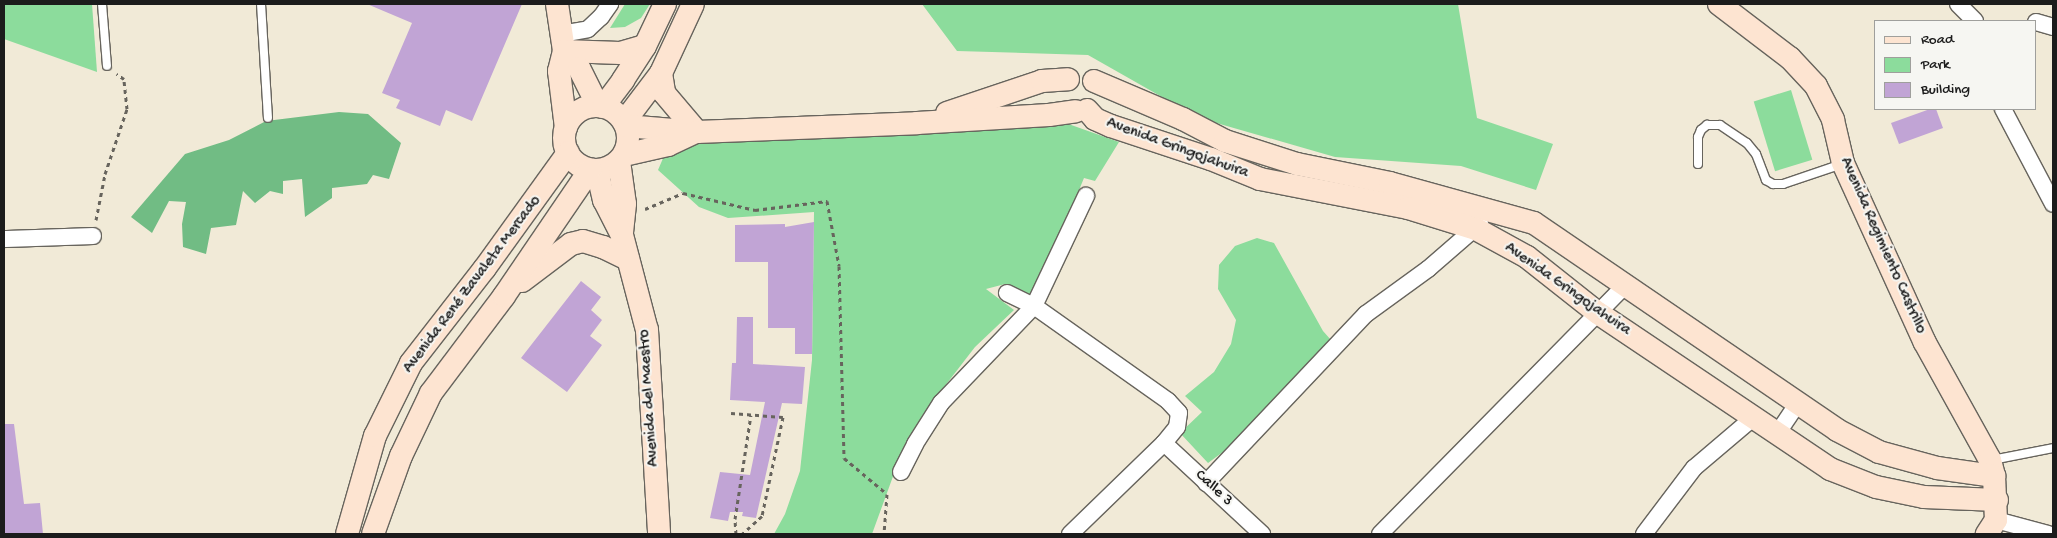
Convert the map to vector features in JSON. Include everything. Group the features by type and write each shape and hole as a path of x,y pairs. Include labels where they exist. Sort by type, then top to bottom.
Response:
{"main road":[{"path":"557,4 562,42 559,71 566,128 564,140 568,153 580,166 594,170 605,169 621,158 668,145 697,132"},
{"path":"600,107 623,80 645,46 665,4"},
{"path":"625,124 661,73 693,4"},
{"name":"Avenida Regimiento Castrillo","path":"1720,4 1790,58 1816,86 1833,120 1843,163 1924,341 1992,468 1993,518"},
{"path":"562,42 620,54 645,46"},
{"path":"562,42 579,68 600,107"},
{"path":"661,73 664,93 697,132"},
{"path":"625,124 697,132 917,123 1049,115 1081,110 1096,103 1098,97 1097,86 1094,81 1084,75 1068,79 1042,81 917,123"},
{"path":"1068,79 1062,89 1066,105 1081,110"},
{"name":"Avenida Gringojahuira","path":"1094,81 1183,119 1225,141 1297,164 1390,183 1534,223 1624,287 1837,430 1878,452 1937,468 1992,468"},
{"path":"566,128 577,113 585,108 600,107 614,112 625,124 628,144 621,158"},
{"name":"Avenida Gringojahuira","path":"1081,110 1111,126 1211,159 1260,179 1408,208 1476,229 1527,257 1598,313 1830,469 1876,487 1924,497 1993,518"},
{"name":"Avenida René Zavaleta Mercado","path":"347,534 375,436 411,363 485,268 568,153"},
{"name":"Avenida del Maestro","path":"621,158 625,204 623,226 628,259 647,330 659,534"},
{"name":"Avenida del Maestro","path":"594,170 604,200 623,226"},
{"name":"Avenida René Zavaleta Mercado","path":"373,534 400,456 431,393 504,296 594,170"},
{"path":"504,296 571,244 590,243 628,259"}],"street":[{"path":"562,42 588,29 601,17 610,4"},
{"path":"1958,4 1974,20"},
{"path":"2037,22 2053,27"},
{"path":"2004,110 2053,204"},
{"path":"901,472 914,444 941,402 1034,306 1086,196"},
{"path":"1206,482 1366,314 1428,269 1476,229 1492,211"},
{"path":"4,238 93,236"},
{"path":"1380,534 1624,287"},
{"path":"1007,293 1034,306 1168,401 1179,413 1177,427 1164,443 1070,534"},
{"path":"1777,434 1798,404"},
{"path":"1644,534 1694,468 1753,418"},
{"name":"Calle 3","path":"1164,443 1262,534"},
{"path":"1993,518 2048,534"}],"lane":[{"path":"102,4 107,66"},
{"path":"261,4 268,118"},
{"path":"1698,164 1698,138 1701,130 1707,125 1720,125 1747,143 1756,154 1766,180 1773,184 1783,184 1843,163"},
{"path":"1992,468 2053,448"}],"path":[{"path":"93,236 105,174 127,109 124,79 107,66"},
{"path":"623,226 683,193 755,210 827,201 838,266 844,458 887,494 884,534"},
{"path":"731,413 784,417 762,516 742,534"},
{"path":"736,534 735,519 751,415"}],"green space":[{"path":"4,4 92,4 97,72 4,39"},
{"path":"625,4 650,4 641,18 625,27 610,28"},
{"path":"922,4 1458,4 1477,118 1553,144 1536,190 1461,166 1335,157 1199,118 1088,55 957,51"},
{"path":"1791,90 1812,160 1775,171 1754,101"},
{"path":"339,112 368,114 401,143 389,179 373,175 367,184 332,188 332,198 305,217 302,179 283,181 283,194 270,191 255,203 243,191 236,225 211,228 206,254 183,247 182,224 186,202 169,201 152,233 131,217 185,154 229,140 266,121"},
{"path":"1060,121 1119,142 1095,181 1084,178 1055,248 1030,295 1005,284 986,289 1014,310 975,347 924,413 903,449 872,534 774,534 785,514 800,471 812,360 814,212 728,218 699,207 658,170 664,156 683,145"},
{"path":"1257,238 1274,243 1323,331 1331,340 1235,443 1208,463 1180,433 1202,412 1185,396 1214,372 1231,344 1236,320 1218,289 1219,265 1235,246"}],"building":[{"path":"367,4 522,4 472,121 446,110 440,126 396,108 400,100 382,93 412,23"},
{"path":"1927,110 1936,110 1943,128 1899,144 1891,123"},
{"path":"814,222 812,354 795,354 795,328 768,328 768,262 735,262 735,225 785,224 785,227"},
{"path":"581,281 601,297 591,310 602,320 590,336 602,345 567,392 521,358"},
{"path":"737,317 753,317 753,364 805,367 802,404 782,403 756,518 742,516 743,512 730,512 728,521 710,518 720,472 750,475 765,402 730,400 732,363 736,363"},
{"path":"4,424 14,424 24,504 40,503 43,534 4,534"}]}
